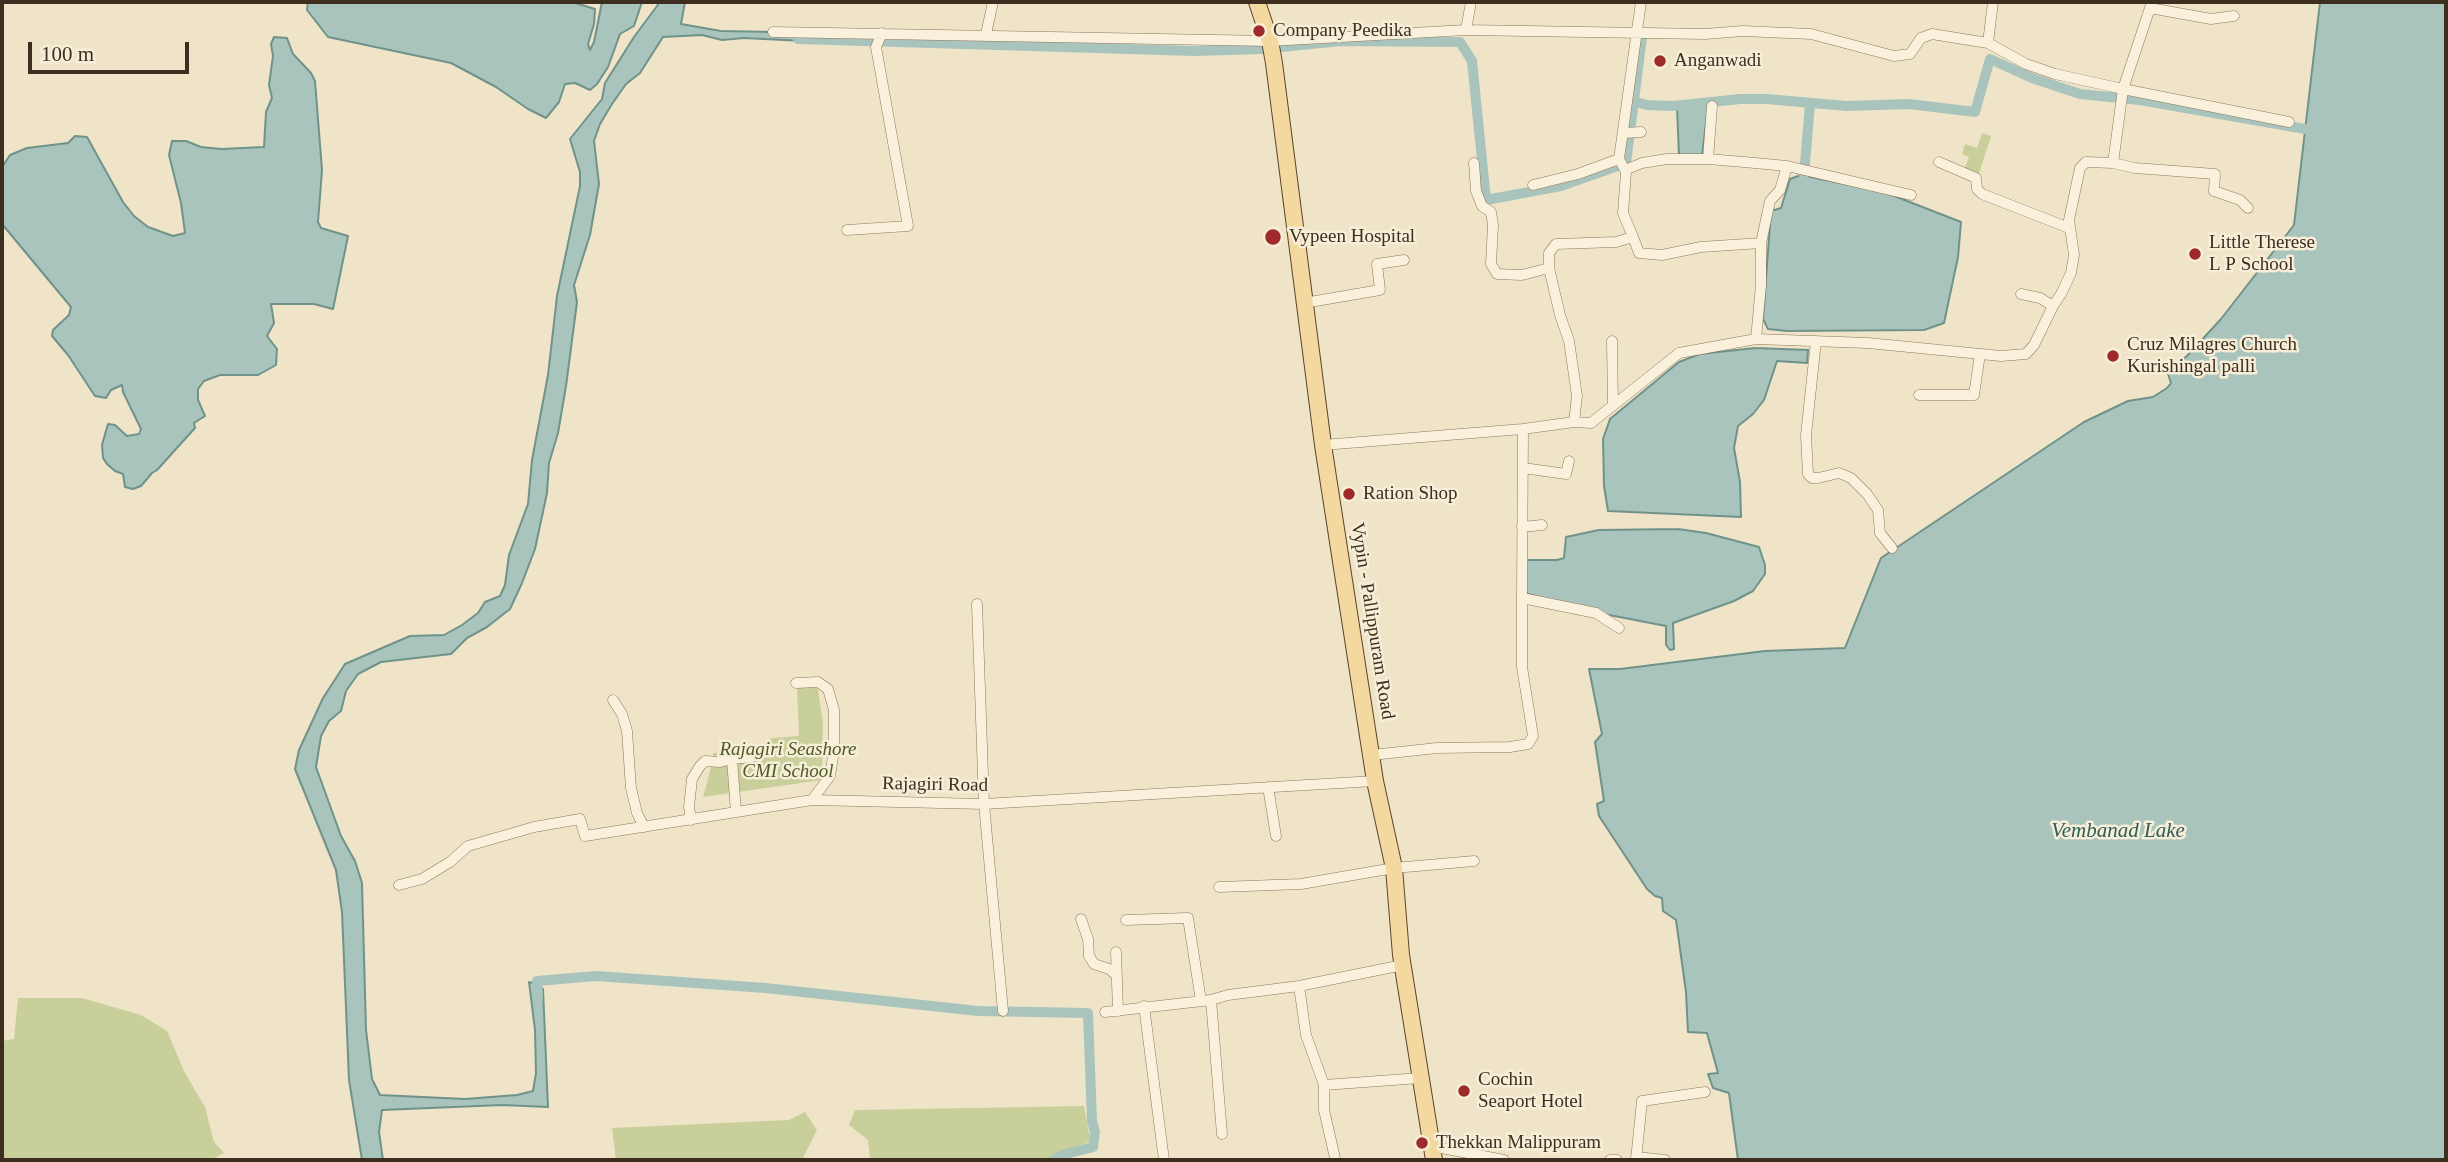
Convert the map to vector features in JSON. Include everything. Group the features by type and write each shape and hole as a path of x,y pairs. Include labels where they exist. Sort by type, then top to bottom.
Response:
{"main road":[{"name":"Vypin - Pallippuram Road","path":"1256,2 1271,48 1323,445 1375,781 1394,868 1403,965 1432,1153"}],"street":[{"path":"986,34 993,2"},
{"path":"1466,30 1471,2"},
{"path":"1640,2 1619,159 1625,170 1623,213 1639,253 1662,255 1701,247 1761,243"},
{"path":"1988,43 1993,2"},
{"path":"2113,163 2122,95 2151,5 2211,19 2234,16"},
{"path":"773,32 986,34 1271,48 1466,30 1704,34 1743,31 1811,34 1894,56 1910,54 1921,38 1933,34 1988,43 2025,64 2122,95 2289,122"},
{"path":"847,230 908,226 876,47 882,33"},
{"path":"1708,159 1712,106"},
{"path":"1624,133 1641,132"},
{"path":"1533,186 1619,159"},
{"path":"1625,170 1642,163 1708,159 1795,168 1911,195"},
{"path":"1939,162 1976,178 1982,194 2069,228"},
{"path":"1474,163 1476,191 1482,206 1492,212 1492,264 1497,274 1522,275 1549,268"},
{"path":"1323,445 1523,429 1574,422 1591,423 1679,353 1756,339 1895,345 2001,356 2026,354 2034,345 2071,273 2074,255 2069,228 2082,164 2113,163 2135,168 2215,174 2214,191 2240,200 2248,208"},
{"path":"1756,339 1761,285 1761,243 1770,201 1795,168"},
{"path":"1574,422 1577,396 1569,341 1549,268 1549,253 1556,244 1616,242 1633,237"},
{"path":"1304,303 1380,290 1377,264 1404,260"},
{"path":"2021,294 2040,298 2053,306"},
{"path":"1612,341 1613,406"},
{"path":"1816,341 1807,435 1808,474 1812,478 1818,478 1839,473 1851,478 1878,510 1882,538 1892,548"},
{"path":"1919,396 1974,395 1980,354"},
{"path":"1372,755 1437,748 1510,747 1528,744 1533,736 1522,667 1523,429"},
{"path":"1523,468 1566,474 1569,461"},
{"path":"1522,527 1542,525"},
{"path":"1522,598 1596,612 1619,628"},
{"path":"977,604 984,804 1003,1011"},
{"path":"796,683 818,682 828,688 834,710 834,750 830,776 812,800"},
{"path":"613,700 622,714 627,731 631,788 637,813 644,827"},
{"path":"691,820 689,807 692,779 700,766 705,761 720,762 752,757"},
{"path":"732,759 736,813"},
{"name":"Rajagiri Road","path":"399,885 422,879 450,862 468,846 534,827 580,819 585,836 812,800 984,804 1375,781"},
{"path":"1268,788 1276,836"},
{"path":"1219,887 1301,884 1394,868 1474,861"},
{"path":"1126,920 1188,918 1206,1000 1222,1134"},
{"path":"1081,919 1088,939 1089,956 1094,964 1115,974"},
{"path":"1116,952 1118,1011"},
{"path":"1105,1012 1299,986 1403,965"},
{"path":"1299,986 1306,1035 1324,1084 1324,1110 1335,1158"},
{"path":"1144,1006 1164,1160"},
{"path":"1324,1084 1420,1078"},
{"path":"1665,1160 1636,1158 1642,1101 1705,1092"},
{"path":"1432,1153 1504,1160"},
{"path":"1610,1160 1616,1160"}],"green space":[{"path":"1982,133 1991,136 1978,177 1964,170 1969,157 1962,154 1965,144 1977,148"},
{"name":"Rajagiri Seashore CMI School","path":"817,683 823,723 822,780 703,797 713,753 759,751 772,738 799,736 797,687"},
{"path":"18,998 82,998 141,1015 167,1031 184,1071 205,1107 214,1142 224,1153 211,1160 2,1160 2,1041 14,1039"},
{"path":"1084,1106 1090,1139 1087,1143 1057,1154 1057,1160 870,1160 868,1140 849,1125 855,1110"},
{"path":"805,1112 817,1130 802,1160 616,1160 612,1128 789,1120"}],"water":[{"path":"308,2 572,2 595,9 588,44 590,50 602,2 642,2 634,26 620,34 608,67 597,84 590,90 575,83 565,84 559,102 546,118 451,63 328,37 307,10"},
{"path":"660,2 685,2 681,24 721,31 776,32 821,38 804,41 744,38 722,40 702,35 663,37 640,73 626,84 612,104 594,141 599,184 590,235 574,285 577,302 558,433 549,463 547,493 535,549 522,583 510,609 467,638 451,654 381,662 358,674 346,691 341,711 329,721 321,736 316,767 341,836 355,861 362,883 366,1030 372,1079 380,1095 465,1099 517,1095 533,1091 536,1073 535,1030 529,982 543,989 548,1107 502,1105 382,1110 379,1132 383,1160 362,1160 349,1080 342,912 336,870 295,769 299,750 323,698 345,664 410,636 444,635 478,613 485,602 500,596 505,585 509,555 528,504 532,460 548,375 557,296 580,186 580,172 570,139 602,99 605,83"},
{"name":"Vembanad Lake","path":"2320,2 2446,2 2446,1160 1738,1160 1729,1093 1713,1088 1708,1074 1718,1073 1707,1033 1688,1032 1686,992 1676,920 1663,911 1662,898 1647,889 1599,816 1597,804 1604,801 1595,742 1602,734 1589,669 1620,669 1765,651 1845,648 1881,558 2084,422 2128,401 2153,397 2167,388 2171,383 2167,371 2187,356 2221,319 2294,225"},
{"path":"274,37 287,38 293,54 315,81 322,170 318,222 321,228 348,236 333,309 314,304 271,304 274,323 267,336 277,349 276,365 258,375 220,375 204,381 198,389 198,400 205,416 194,423 195,428 141,486 133,489 125,487 123,474 115,471 103,458 102,445 108,424 115,425 127,436 139,434 141,429 122,385 111,390 106,398 95,396 52,336 53,330 69,315 71,307 2,224 2,167 10,155 27,148 68,143 75,136 87,137 123,202 134,216 148,227 173,236 185,233 181,203 169,155 172,141 186,141 201,147 221,149 264,147 266,112 272,98 269,85 273,56 271,44"},
{"path":"1708,105 1702,157 1679,156 1677,107"},
{"path":"1801,175 1884,192 1961,222 1958,257 1944,323 1924,330 1768,329 1763,319 1771,211 1781,208 1790,179"},
{"path":"1755,348 1808,350 1807,363 1777,361 1764,400 1753,414 1738,426 1734,448 1740,482 1741,517 1608,511 1604,486 1603,439 1610,419 1679,362 1700,354"},
{"path":"1678,529 1706,533 1759,547 1765,574 1753,591 1734,601 1673,623 1674,649 1670,650 1666,645 1666,626 1604,614 1524,593 1525,560 1564,558 1566,537 1599,530"}],"waterway":[{"path":"798,39 1194,51 1261,49 1341,41 1460,42 1472,61 1486,200 1561,186 1626,163 1642,37"},
{"path":"1632,101 1647,105 1673,106 1766,99 1847,106 1909,104 1975,112 1990,59 2032,78 2080,94 2140,100 2305,129"},
{"path":"1804,175 1810,104"},
{"path":"538,997 537,981 596,976 765,988 978,1011 1088,1013 1092,1121 1095,1132 1093,1147 1053,1160"}],"place":[{"name":"Company Peedika","path":"1259,31"},
{"name":"Anganwadi","path":"1660,61"},
{"name":"Vypeen Hospital","path":"1273,237"},
{"name":"Little Therese L P School","path":"2195,254"},
{"name":"Cruz Milagres Church Kurishingal palli","path":"2113,356"},
{"name":"Ration Shop","path":"1349,494"},
{"name":"Cochin Seaport Hotel","path":"1464,1091"},
{"name":"Thekkan Malippuram","path":"1422,1143"}]}
